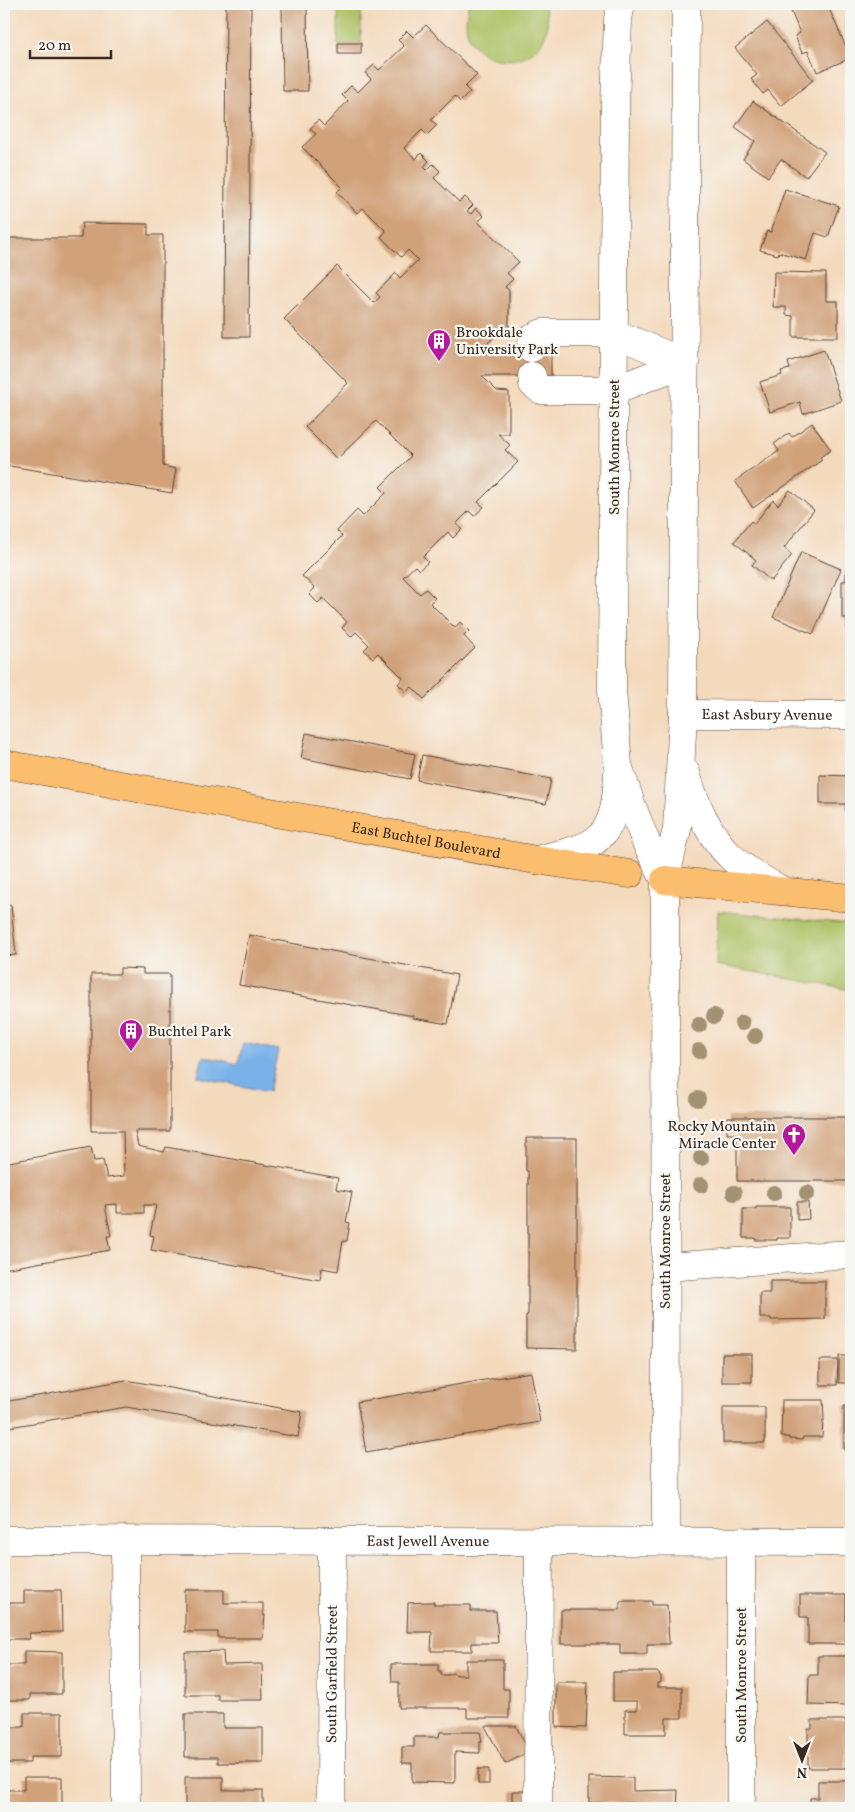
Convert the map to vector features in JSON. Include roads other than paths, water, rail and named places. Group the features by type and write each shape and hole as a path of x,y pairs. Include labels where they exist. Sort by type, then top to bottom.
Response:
{"main road":[{"name":"East Buchtel Boulevard","path":"4,764 536,860 630,874"},
{"name":"East Buchtel Boulevard","path":"665,880 851,898"}],"street":[{"name":"South Monroe Street","path":"666,1541 665,880 677,829 683,714 686,4"},
{"name":"South Monroe Street","path":"618,9 615,106 612,690 618,765 643,835 665,880"},
{"path":"531,348 533,338 542,333 614,333 685,363"},
{"path":"532,376 533,384 541,390 614,390 685,363"},
{"name":"East Asbury Avenue","path":"683,714 851,715"},
{"path":"681,752 693,795 713,834 731,856 762,879 783,891"},
{"path":"536,860 580,849 590,844 607,830 613,811 618,765"},
{"name":"East Buchtel Boulevard","path":"630,874 665,880"},
{"path":"665,1267 851,1254"},
{"name":"East Jewell Avenue","path":"4,1540 851,1542"},
{"path":"126,1540 126,1808"},
{"name":"South Garfield Street","path":"331,1808 332,1541"},
{"path":"538,1808 539,1541"},
{"name":"South Monroe Street","path":"741,1541 741,1808"}],"water":[{"path":"243,1043 278,1050 269,1092 198,1077 203,1056 238,1064"}],"place":[{"name":"Brookdale University Park","path":"439,362"},
{"name":"Buchtel Park","path":"131,1052"},
{"name":"Rocky Mountain Miracle Center","path":"794,1156"}]}
